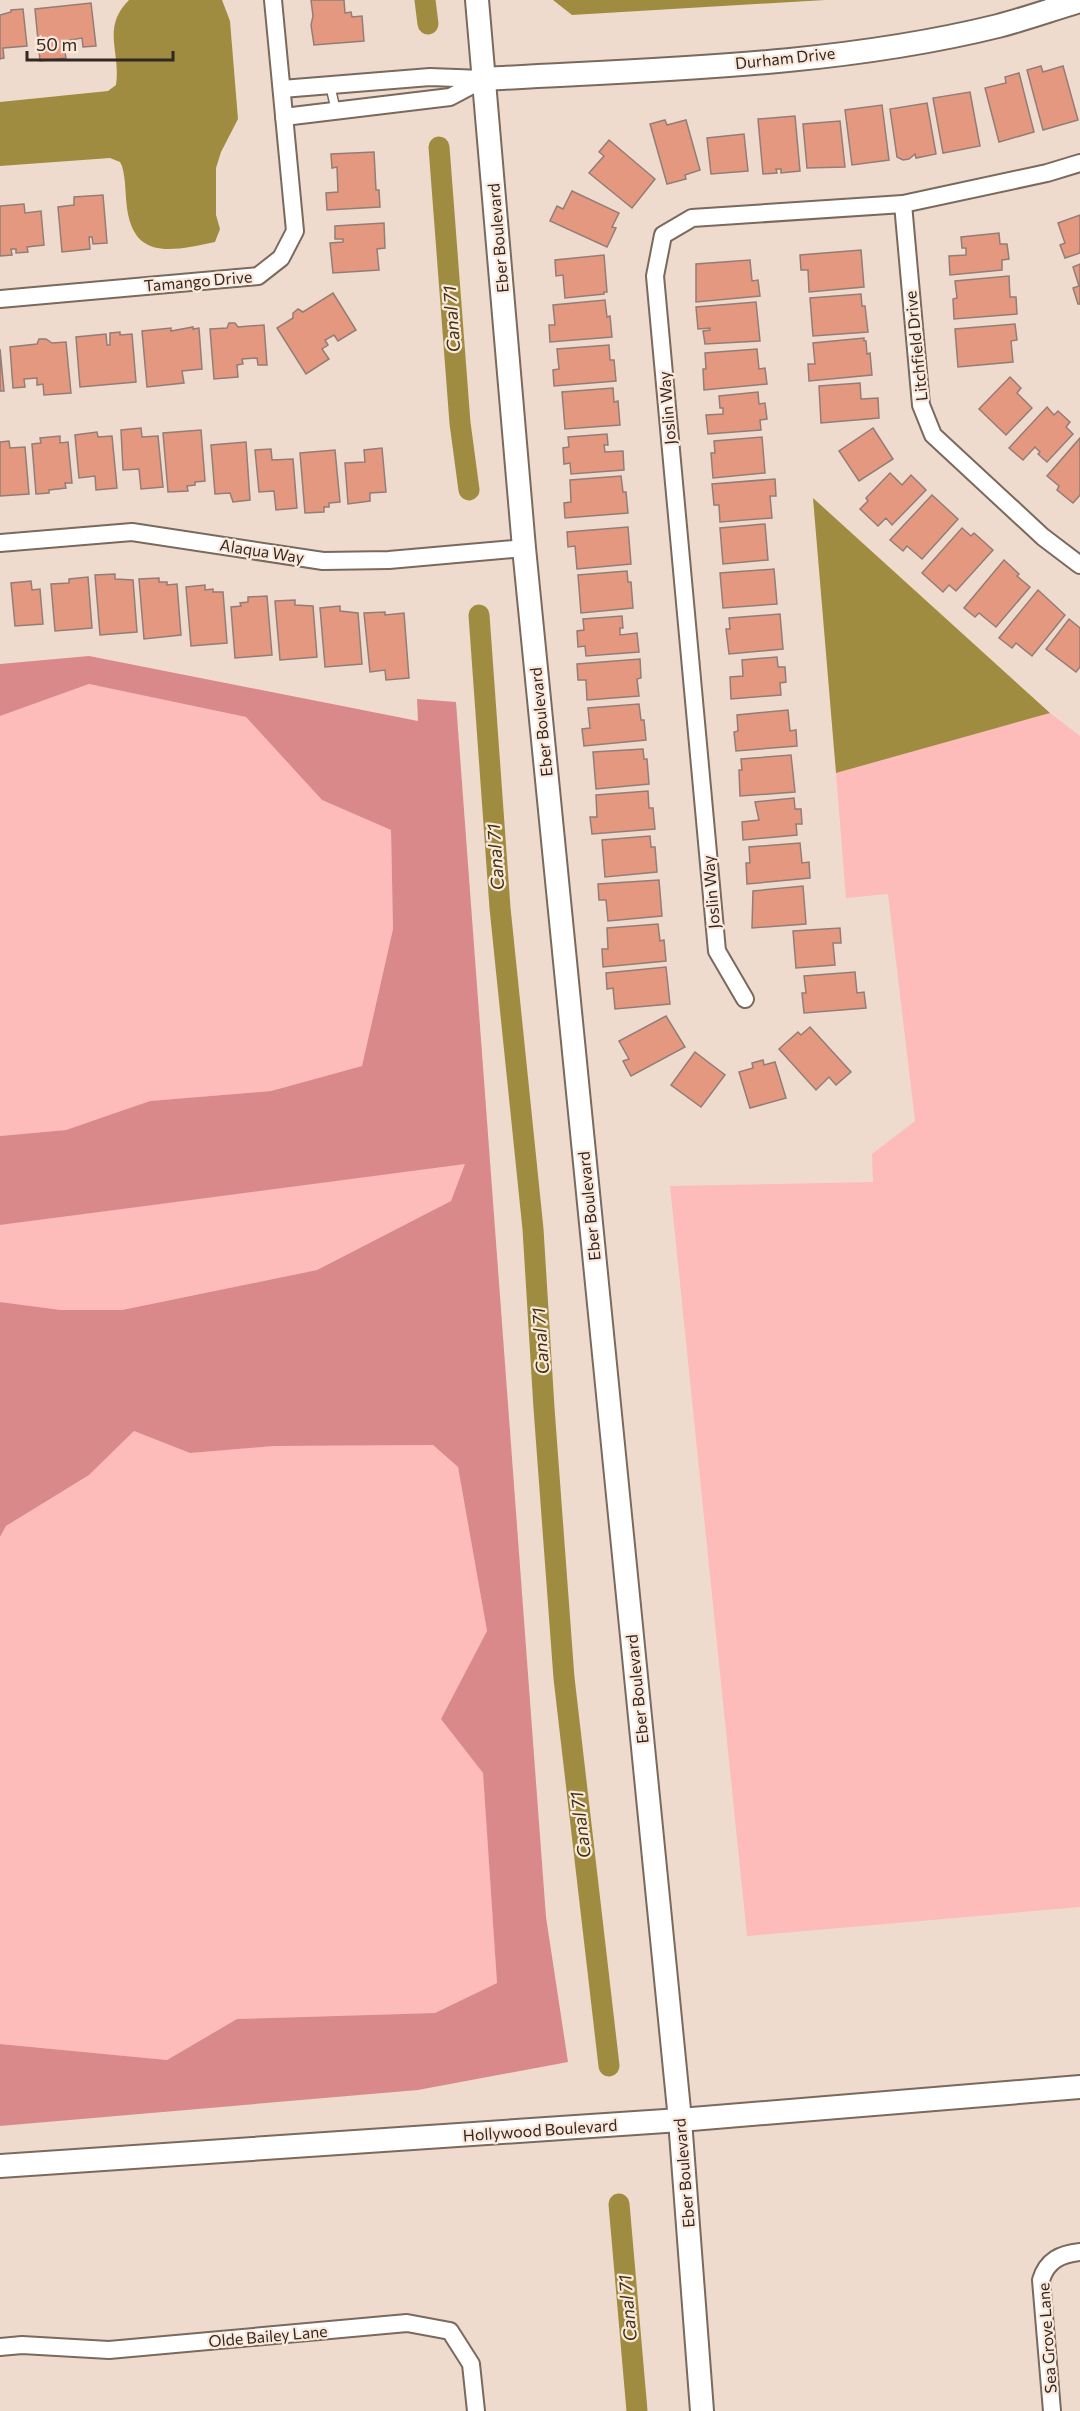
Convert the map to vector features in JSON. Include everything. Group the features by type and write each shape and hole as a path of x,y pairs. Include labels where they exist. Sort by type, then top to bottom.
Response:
{"street":[{"name":"Tamango Drive","path":"0,299 258,276 281,258 295,231 273,0"},
{"name":"Eber Boulevard","path":"477,0 524,548 680,2120 702,2411"},
{"name":"Durham Drive","path":"484,79 789,60 904,44 998,26 1080,1"},
{"path":"282,89 430,77 484,79"},
{"path":"284,117 450,97 484,79"},
{"name":"Joslin Way","path":"745,999 717,951 655,276 663,235 692,218 903,204 1036,176 1080,164"},
{"name":"Litchfield Drive","path":"903,204 921,405 933,435 1043,537 1080,565"},
{"name":"Alaqua Way","path":"0,543 132,532 323,561 389,560 524,548"},
{"name":"Hollywood Boulevard","path":"0,2166 680,2120 1080,2088"},
{"name":"Sea Grove Lane","path":"1052,2411 1041,2280 1047,2266 1054,2260 1079,2252"},
{"name":"Olde Bailey Lane","path":"0,2347 22,2345 109,2350 407,2323 450,2331 471,2364 476,2411"}],"lane":[{"path":"330,85 336,111"}],"shaded area":[{"path":"129,0 222,0 230,21 238,119 221,152 216,168 216,215 220,229 215,242 171,249 147,245 138,237 131,225 122,166 120,162 110,158 0,166 0,102 108,91 116,85 114,30 121,10"},
{"path":"553,0 825,0 572,15"},
{"path":"813,498 1050,713 836,773"},
{"path":"89,656 418,721 417,699 456,702 546,1917 568,2062 418,2090 0,2126 0,2044 167,2060 237,2019 435,2013 497,1983 483,1773 441,1719 487,1631 458,1467 433,1445 274,1446 190,1453 134,1431 89,1475 6,1526 0,1537 0,1302 61,1310 122,1310 317,1270 451,1201 465,1164 0,1225 0,1136 66,1130 150,1101 271,1091 362,1066 393,929 391,830 322,800 246,717 89,684 0,716 0,664"},
{"path":"89,684 246,717 322,800 391,830 393,929 362,1066 271,1091 150,1101 66,1130 0,1136 0,716"},
{"path":"1050,713 1080,736 1080,1907 747,1936 670,1186 873,1182 872,1154 915,1121 888,894 846,898 836,773"},
{"path":"466,1163 451,1201 317,1270 122,1310 61,1310 0,1302 0,1225"},
{"path":"134,1431 190,1453 274,1446 433,1445 458,1467 487,1631 442,1719 483,1773 497,1983 435,2013 237,2019 167,2060 0,2044 0,1537 6,1526 89,1475"}],"building":[{"path":"311,0 344,0 345,13 351,12 352,17 362,16 364,41 314,45"},
{"path":"91,3 96,46 83,47 82,38 70,40 71,45 64,46 66,58 40,61 35,9"},
{"path":"23,9 27,46 3,48 4,58 0,59 0,15 11,12 11,10"},
{"path":"1041,66 1043,72 1063,66 1078,120 1043,130 1027,70"},
{"path":"1019,73 1034,132 999,142 985,88 1006,83 1005,77"},
{"path":"970,92 980,146 943,153 933,98"},
{"path":"927,103 936,154 916,158 915,154 903,160 897,157 890,109"},
{"path":"882,105 889,160 852,165 845,110"},
{"path":"795,116 800,171 781,173 781,169 776,169 777,173 763,174 758,119"},
{"path":"665,120 667,125 686,120 700,170 685,175 686,179 667,184 650,124"},
{"path":"840,121 845,167 807,168 803,124"},
{"path":"744,134 748,171 711,174 707,138"},
{"path":"609,140 655,179 632,208 589,173 604,156 599,152"},
{"path":"374,152 376,190 379,190 380,207 327,210 326,193 338,192 337,167 332,168 331,154"},
{"path":"572,191 619,213 612,227 616,228 607,247 550,221 557,206 563,209"},
{"path":"103,195 107,243 93,244 92,237 89,237 90,249 62,252 58,207 74,205 74,197"},
{"path":"24,204 25,213 41,211 44,245 27,247 28,252 16,253 16,249 11,249 12,255 0,256 0,206"},
{"path":"1080,215 1080,253 1065,258 1060,245 1065,243 1058,223"},
{"path":"384,223 385,248 377,249 379,270 333,273 330,243 343,242 343,239 335,239 335,226"},
{"path":"999,233 1000,244 1007,244 1009,259 1002,260 1002,270 950,275 949,256 966,255 966,248 962,248 961,237"},
{"path":"861,250 864,287 809,292 808,270 801,270 800,255"},
{"path":"604,255 607,292 565,298 563,275 556,276 555,260"},
{"path":"750,260 752,281 758,280 760,296 696,302 696,264"},
{"path":"1080,264 1080,304 1078,304 1073,288 1079,286 1073,267"},
{"path":"1009,276 1010,297 1016,297 1017,314 954,319 953,299 957,298 955,281"},
{"path":"333,293 356,330 338,341 334,335 325,340 328,345 322,349 329,359 306,374 277,328 293,318 293,313 298,309 303,312"},
{"path":"861,294 868,332 813,336 810,298"},
{"path":"605,300 607,317 610,316 612,337 550,342 549,325 555,325 553,305"},
{"path":"756,302 760,341 705,344 703,331 710,330 710,328 698,329 696,307"},
{"path":"229,323 235,323 238,327 264,325 267,365 258,365 257,358 242,359 243,364 237,365 238,377 214,379 210,329 227,328"},
{"path":"1015,324 1017,340 1011,341 1013,362 958,367 955,329"},
{"path":"193,327 193,329 199,328 202,369 182,371 184,383 147,387 142,331 171,328 171,331"},
{"path":"120,332 120,335 132,334 136,382 80,387 76,337 106,334 107,345 110,345 110,333"},
{"path":"864,338 867,354 870,353 872,375 809,381 808,364 815,364 813,343"},
{"path":"39,339 46,339 52,343 66,342 71,393 44,395 43,384 37,385 37,378 24,379 25,387 13,388 10,347 37,344"},
{"path":"609,345 610,360 614,360 616,381 554,386 553,370 559,369 557,349"},
{"path":"0,349 4,391 0,391"},
{"path":"757,349 759,369 765,368 767,384 704,390 705,353"},
{"path":"1010,377 1021,388 1017,393 1032,408 1006,435 979,409"},
{"path":"860,383 861,399 878,398 879,418 821,423 819,386"},
{"path":"613,388 614,402 618,401 620,425 565,429 562,392"},
{"path":"758,392 759,404 765,403 767,419 760,420 761,430 708,434 706,415 723,414 719,396"},
{"path":"1047,407 1054,415 1058,411 1070,422 1066,427 1073,434 1047,462 1038,454 1040,452 1035,447 1023,460 1009,448"},
{"path":"141,428 142,437 158,436 163,487 141,489 139,469 123,470 121,430"},
{"path":"873,428 893,459 859,481 839,451"},
{"path":"201,430 205,481 187,486 188,491 168,492 163,433"},
{"path":"97,432 98,437 112,436 117,488 96,490 95,476 79,478 75,435"},
{"path":"607,434 608,445 604,445 605,452 623,451 624,470 571,474 570,463 564,464 563,448 569,447 568,437"},
{"path":"60,436 60,443 68,442 72,483 65,483 66,488 36,494 32,444 41,443 40,438"},
{"path":"762,437 765,473 713,478 711,453 715,453 714,441"},
{"path":"1080,438 1080,495 1073,503 1057,490 1059,486 1047,476"},
{"path":"9,441 10,448 25,447 29,494 0,496 0,442"},
{"path":"246,442 250,500 233,502 230,493 215,494 211,445"},
{"path":"382,448 386,492 370,493 370,501 348,504 345,463 365,462 364,450"},
{"path":"271,449 272,460 293,459 297,508 276,510 274,491 259,492 255,450"},
{"path":"335,450 340,502 329,503 329,507 324,507 324,512 305,513 300,453"},
{"path":"890,473 902,485 911,475 926,490 892,525 886,518 878,526 860,509 868,501 866,498"},
{"path":"621,476 623,492 626,492 628,513 565,518 564,503 571,502 570,480"},
{"path":"775,479 776,496 770,496 772,518 720,522 719,505 714,505 712,484"},
{"path":"932,495 958,519 922,559 907,546 903,551 890,540"},
{"path":"765,524 768,560 723,564 720,528"},
{"path":"628,527 631,564 577,569 575,546 568,547 567,532"},
{"path":"962,528 971,536 974,533 993,550 956,591 949,585 943,592 922,573"},
{"path":"1004,560 1030,587 996,627 979,613 975,617 964,608"},
{"path":"774,569 777,604 723,608 720,573"},
{"path":"627,571 628,582 631,582 633,608 581,613 578,575"},
{"path":"115,574 115,579 133,580 137,632 100,635 95,575"},
{"path":"88,577 92,628 55,631 51,584 69,583 69,579"},
{"path":"159,578 159,582 167,582 167,585 177,584 181,635 144,639 139,579"},
{"path":"31,581 32,590 40,589 43,624 15,626 11,583"},
{"path":"205,585 205,590 213,589 213,592 223,592 227,643 191,646 186,587"},
{"path":"1038,590 1065,615 1032,656 1016,643 1012,648 999,638"},
{"path":"267,596 272,655 235,658 231,607 241,606 240,603 248,602 248,597"},
{"path":"295,600 295,605 313,606 317,657 280,660 275,601"},
{"path":"340,606 340,611 358,613 362,664 325,667 320,608"},
{"path":"385,612 385,615 404,613 409,678 386,680 385,670 370,672 364,613"},
{"path":"780,614 783,649 729,654 726,629 730,629 729,618"},
{"path":"622,616 623,628 620,628 620,635 637,633 639,652 586,656 585,646 578,647 577,631 584,630 583,619"},
{"path":"1069,619 1080,628 1080,667 1076,672 1046,649"},
{"path":"777,657 778,667 785,667 786,682 780,683 781,695 731,699 730,677 743,676 742,660"},
{"path":"640,659 641,678 637,679 639,696 587,700 586,680 578,680 577,664"},
{"path":"639,704 641,720 644,720 646,740 584,746 582,729 590,728 588,708"},
{"path":"788,710 790,731 796,730 797,746 736,751 734,732 738,731 737,715"},
{"path":"643,749 644,759 647,759 649,784 596,789 593,752"},
{"path":"791,755 795,792 740,796 741,759"},
{"path":"648,791 649,808 653,808 655,829 592,834 590,817 597,817 596,795"},
{"path":"794,798 795,809 801,809 802,824 796,824 797,835 743,840 742,822 759,820 755,802"},
{"path":"650,836 651,847 655,847 657,872 605,877 602,840"},
{"path":"800,843 802,863 809,862 810,878 747,884 746,863 750,863 749,847"},
{"path":"659,880 662,916 608,921 606,900 599,900 598,884"},
{"path":"803,886 806,924 752,928 753,891"},
{"path":"658,924 660,941 664,940 666,961 603,967 602,949 608,949 607,928"},
{"path":"840,928 841,943 833,943 835,965 796,968 793,931"},
{"path":"666,967 670,1004 615,1009 613,988 607,989 606,973"},
{"path":"855,972 857,993 864,992 866,1008 804,1013 802,993 806,993 804,976"},
{"path":"666,1016 685,1047 631,1076 623,1061 629,1059 619,1041"},
{"path":"810,1027 851,1072 836,1085 829,1077 816,1090 779,1049 798,1032 801,1035"},
{"path":"695,1052 725,1075 701,1107 671,1085"},
{"path":"763,1060 764,1065 775,1062 786,1098 750,1108 739,1072 753,1068 752,1063"}],"waterway":[{"name":"Canal 71","path":"425,0 428,24"},
{"name":"Canal 71","path":"439,147 460,423 469,490"},
{"name":"Canal 71","path":"479,615 500,908 533,1229 564,1678 609,2066"},
{"name":"Canal 71","path":"619,2204 637,2411"}]}
